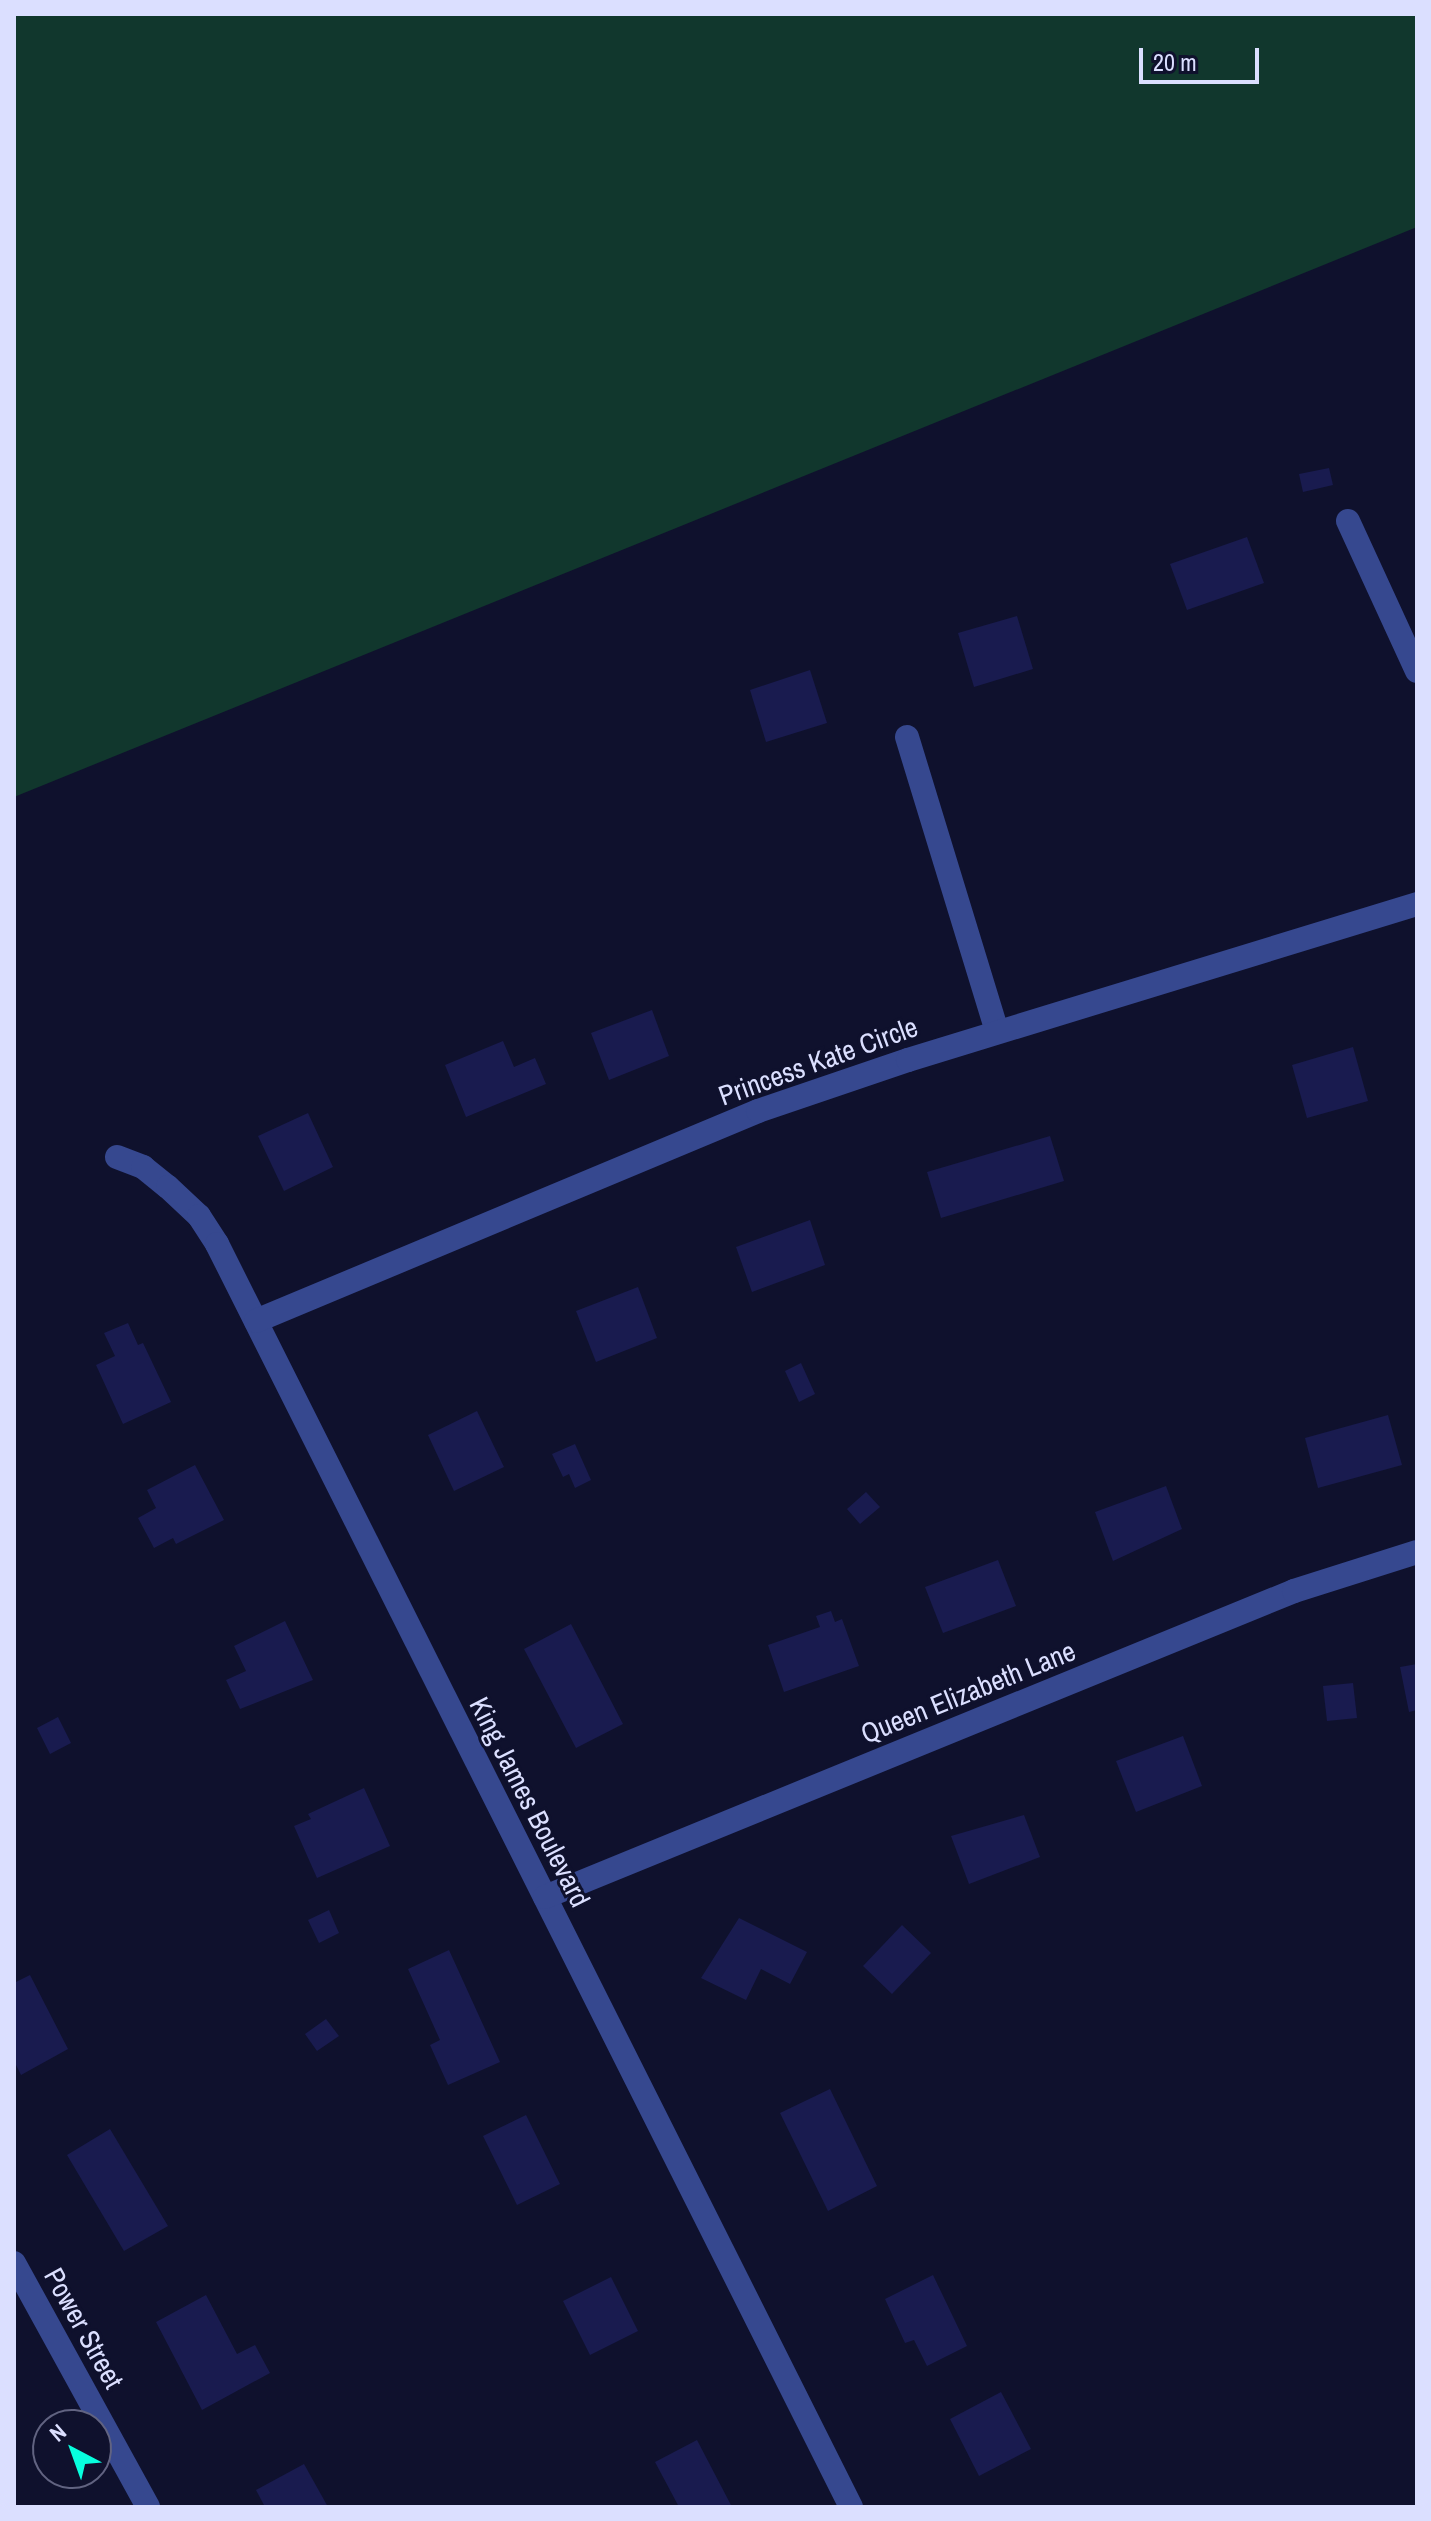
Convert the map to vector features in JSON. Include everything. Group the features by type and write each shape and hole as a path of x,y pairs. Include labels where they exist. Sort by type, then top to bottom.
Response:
{"street":[{"path":"1348,521 1417,671"},
{"path":"907,737 997,1032"},
{"name":"Princess Kate Circle","path":"256,1321 758,1111 997,1032 1417,904"},
{"name":"King James Boulevard","path":"117,1157 143,1167 199,1216 256,1321 851,2507"},
{"name":"Queen Elizabeth Lane","path":"545,1897 1294,1591 1417,1552"},
{"name":"Power Street","path":"14,2263 148,2507"}],"green space":[{"path":"14,14 1417,14 1417,227 14,797"}],"building":[{"path":"1329,468 1333,485 1303,492 1299,474"},
{"path":"1247,537 1264,583 1187,610 1170,564"},
{"path":"1017,616 1033,669 974,687 958,633"},
{"path":"810,670 827,723 766,742 750,690"},
{"path":"652,1010 669,1056 609,1080 591,1033"},
{"path":"503,1041 514,1067 535,1058 546,1084 466,1117 445,1065"},
{"path":"1353,1047 1368,1101 1307,1118 1292,1065"},
{"path":"308,1113 333,1167 284,1191 258,1136"},
{"path":"1050,1136 1064,1181 941,1218 927,1172"},
{"path":"810,1220 825,1265 752,1292 736,1247"},
{"path":"638,1287 657,1338 596,1362 576,1311"},
{"path":"128,1323 138,1345 143,1343 171,1402 123,1424 96,1365 115,1356 104,1333"},
{"path":"801,1363 815,1394 799,1402 785,1371"},
{"path":"477,1411 504,1467 454,1491 428,1435"},
{"path":"1388,1415 1402,1465 1318,1488 1305,1438"},
{"path":"575,1444 591,1480 575,1488 569,1474 563,1477 552,1454"},
{"path":"195,1465 224,1520 176,1544 173,1538 154,1548 138,1518 156,1508 147,1490"},
{"path":"1166,1486 1182,1529 1113,1561 1095,1512"},
{"path":"866,1492 880,1507 860,1524 847,1509"},
{"path":"998,1560 1016,1606 943,1633 925,1587"},
{"path":"831,1611 835,1622 842,1619 859,1666 784,1692 768,1645 820,1627 816,1616"},
{"path":"285,1621 313,1680 240,1709 226,1680 246,1671 234,1646"},
{"path":"571,1624 623,1724 576,1748 524,1649"},
{"path":"1417,1664 1417,1710 1409,1712 1400,1667"},
{"path":"1353,1683 1357,1718 1327,1721 1323,1686"},
{"path":"58,1717 71,1743 50,1754 37,1728"},
{"path":"1183,1736 1202,1786 1136,1812 1116,1761"},
{"path":"364,1788 390,1846 317,1878 294,1826 311,1819 308,1814"},
{"path":"1024,1815 1040,1857 969,1884 951,1836"},
{"path":"329,1910 339,1933 319,1943 308,1920"},
{"path":"739,1918 807,1952 790,1984 761,1969 746,2000 701,1978"},
{"path":"902,1925 931,1953 892,1994 863,1966"},
{"path":"449,1950 500,2062 448,2085 430,2045 440,2040 408,1969"},
{"path":"30,1975 68,2049 21,2075 14,2061 14,1983"},
{"path":"326,2019 339,2036 317,2051 305,2034"},
{"path":"830,2089 877,2186 828,2211 780,2113"},
{"path":"526,2115 560,2184 517,2205 483,2136"},
{"path":"110,2129 168,2226 124,2251 67,2155"},
{"path":"933,2275 967,2346 927,2366 914,2340 905,2343 885,2299"},
{"path":"611,2277 638,2331 590,2355 563,2301"},
{"path":"206,2295 237,2354 255,2345 270,2373 202,2410 156,2322"},
{"path":"1001,2392 1031,2449 979,2476 950,2419"},
{"path":"697,2440 732,2507 679,2507 655,2462"},
{"path":"304,2464 328,2507 265,2507 256,2490"}]}
